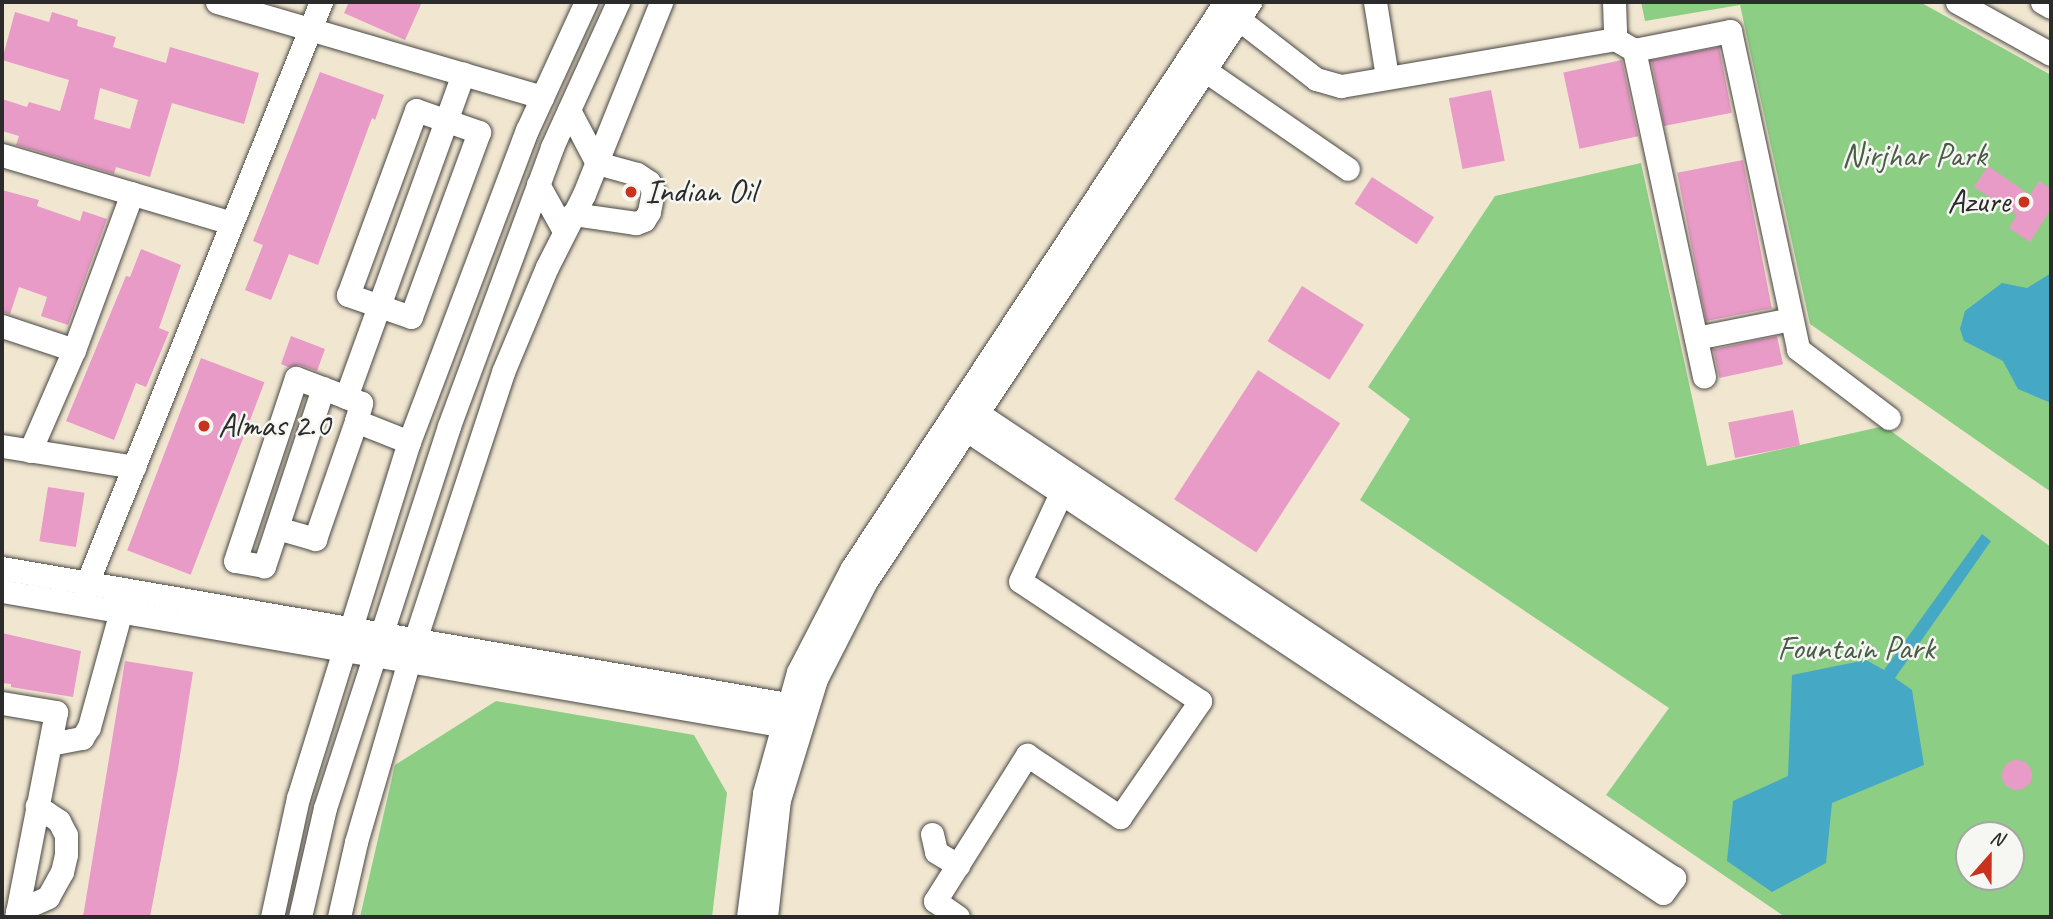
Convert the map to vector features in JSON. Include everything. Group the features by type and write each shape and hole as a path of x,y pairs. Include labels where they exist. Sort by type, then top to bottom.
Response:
{"street":[{"path":"217,2 542,97"},
{"path":"88,583 321,2"},
{"path":"272,917 298,797 345,639 409,442 542,97 586,2"},
{"path":"300,917 325,808 376,644 449,426 538,184 618,2"},
{"path":"340,917 356,842 412,651 503,372 597,163 661,2"},
{"path":"1375,2 1387,77"},
{"path":"1614,2 1704,377"},
{"path":"1958,2 2051,54"},
{"path":"2042,2 2051,7"},
{"path":"766,917 779,800 795,717 798,672 852,568 963,416 1234,7 1316,79 1341,86 1387,77 1730,31 1798,349 1889,418"},
{"path":"1196,64 1348,169"},
{"path":"346,397 463,74"},
{"path":"416,110 446,120 479,132 411,317 348,295 416,110"},
{"path":"538,184 569,222 635,223 644,220 649,212 653,191 649,182 637,174 597,163 569,110"},
{"path":"2,155 231,223"},
{"path":"30,451 74,350 132,193"},
{"path":"1696,338 1791,319"},
{"path":"2,326 74,350"},
{"path":"277,527 314,539 361,403 323,388 296,378 235,561 264,566 323,388"},
{"path":"963,416 1649,872"},
{"path":"356,421 409,442"},
{"path":"2,446 134,467"},
{"path":"1067,485 1361,692 1389,721 1486,786 1605,843"},
{"path":"958,917 930,909 1027,755 1120,817 1200,701 1020,581 1067,485"},
{"path":"2,568 88,583 345,639"},
{"path":"2,591 121,611 345,639 795,717"},
{"path":"50,744 82,738 89,727 121,611"},
{"path":"1357,715 1361,692"},
{"path":"2,703 55,712 16,914"},
{"path":"748,917 764,793 795,717"},
{"path":"16,914 48,897 62,872 66,855 66,835 59,821 37,806"},
{"path":"932,834 936,852 958,866"}],"green space":[{"name":"Nirjhar Park","path":"1641,2 1920,2 2051,75 2051,492 1810,324 1740,5 1645,21"},
{"name":"Fountain Park","path":"1641,163 1707,466 1884,426 2051,547 2051,917 1785,917 1606,795 1669,708 1360,500 1410,419 1368,387 1495,196"},
{"path":"496,701 694,735 727,793 712,917 360,917 395,765"}],"water":[{"path":"2051,273 2051,403 2018,389 2003,361 1964,341 1960,329 1965,311 2002,283 2027,288"},
{"path":"1982,534 1991,541 1895,678 1912,690 1924,765 1832,803 1826,863 1772,892 1727,861 1733,801 1788,776 1792,675 1866,660 1884,670"}],"building":[{"path":"349,2 422,2 405,40 344,13"},
{"path":"15,12 49,22 52,12 78,20 77,26 116,37 113,47 166,63 170,47 259,73 244,124 172,103 150,177 116,167 114,174 16,145 19,136 2,131 2,99 27,107 29,102 60,111 69,80 2,60","holes":["100,88 138,100 130,129 94,119"]},
{"path":"1719,47 1732,113 1664,126 1651,60"},
{"path":"1622,60 1638,136 1580,149 1563,72"},
{"path":"320,72 384,95 375,120 372,118 318,265 289,254 271,300 245,290 263,245 253,241"},
{"path":"1491,90 1505,161 1463,169 1449,98"},
{"path":"1743,160 1772,308 1706,321 1677,173"},
{"name":"Azure","path":"1988,166 2030,195 2039,181 2051,189 2051,209 2030,242 2009,228 2017,215 1974,187"},
{"path":"1372,177 1434,217 1417,244 1355,204"},
{"path":"2,190 39,200 37,206 80,221 83,211 107,219 68,325 41,316 47,297 19,287 10,314 2,312"},
{"path":"141,249 181,265 159,328 169,332 146,387 136,383 114,440 66,421 126,276 130,277"},
{"path":"1302,286 1364,325 1329,380 1268,341"},
{"path":"291,336 325,349 317,371 300,365 288,367 281,364"},
{"path":"1777,336 1783,364 1719,378 1713,350"},
{"path":"201,358 264,382 191,575 127,550"},
{"path":"1258,370 1340,423 1256,553 1174,499"},
{"path":"1793,410 1800,445 1735,458 1728,423"},
{"path":"48,487 85,493 76,547 39,541"},
{"path":"2,633 81,651 73,697 11,687 11,684 2,683"},
{"path":"125,661 193,672 178,769 150,917 83,917"},
{"path":"2017,760 2028,764 2032,775 2028,786 2017,790 2006,786 2002,775 2006,764"}],"place":[{"name":"Indian Oil","path":"631,192"},
{"name":"Azure","path":"2024,202"},
{"name":"Almas 2.0","path":"204,426"}]}
